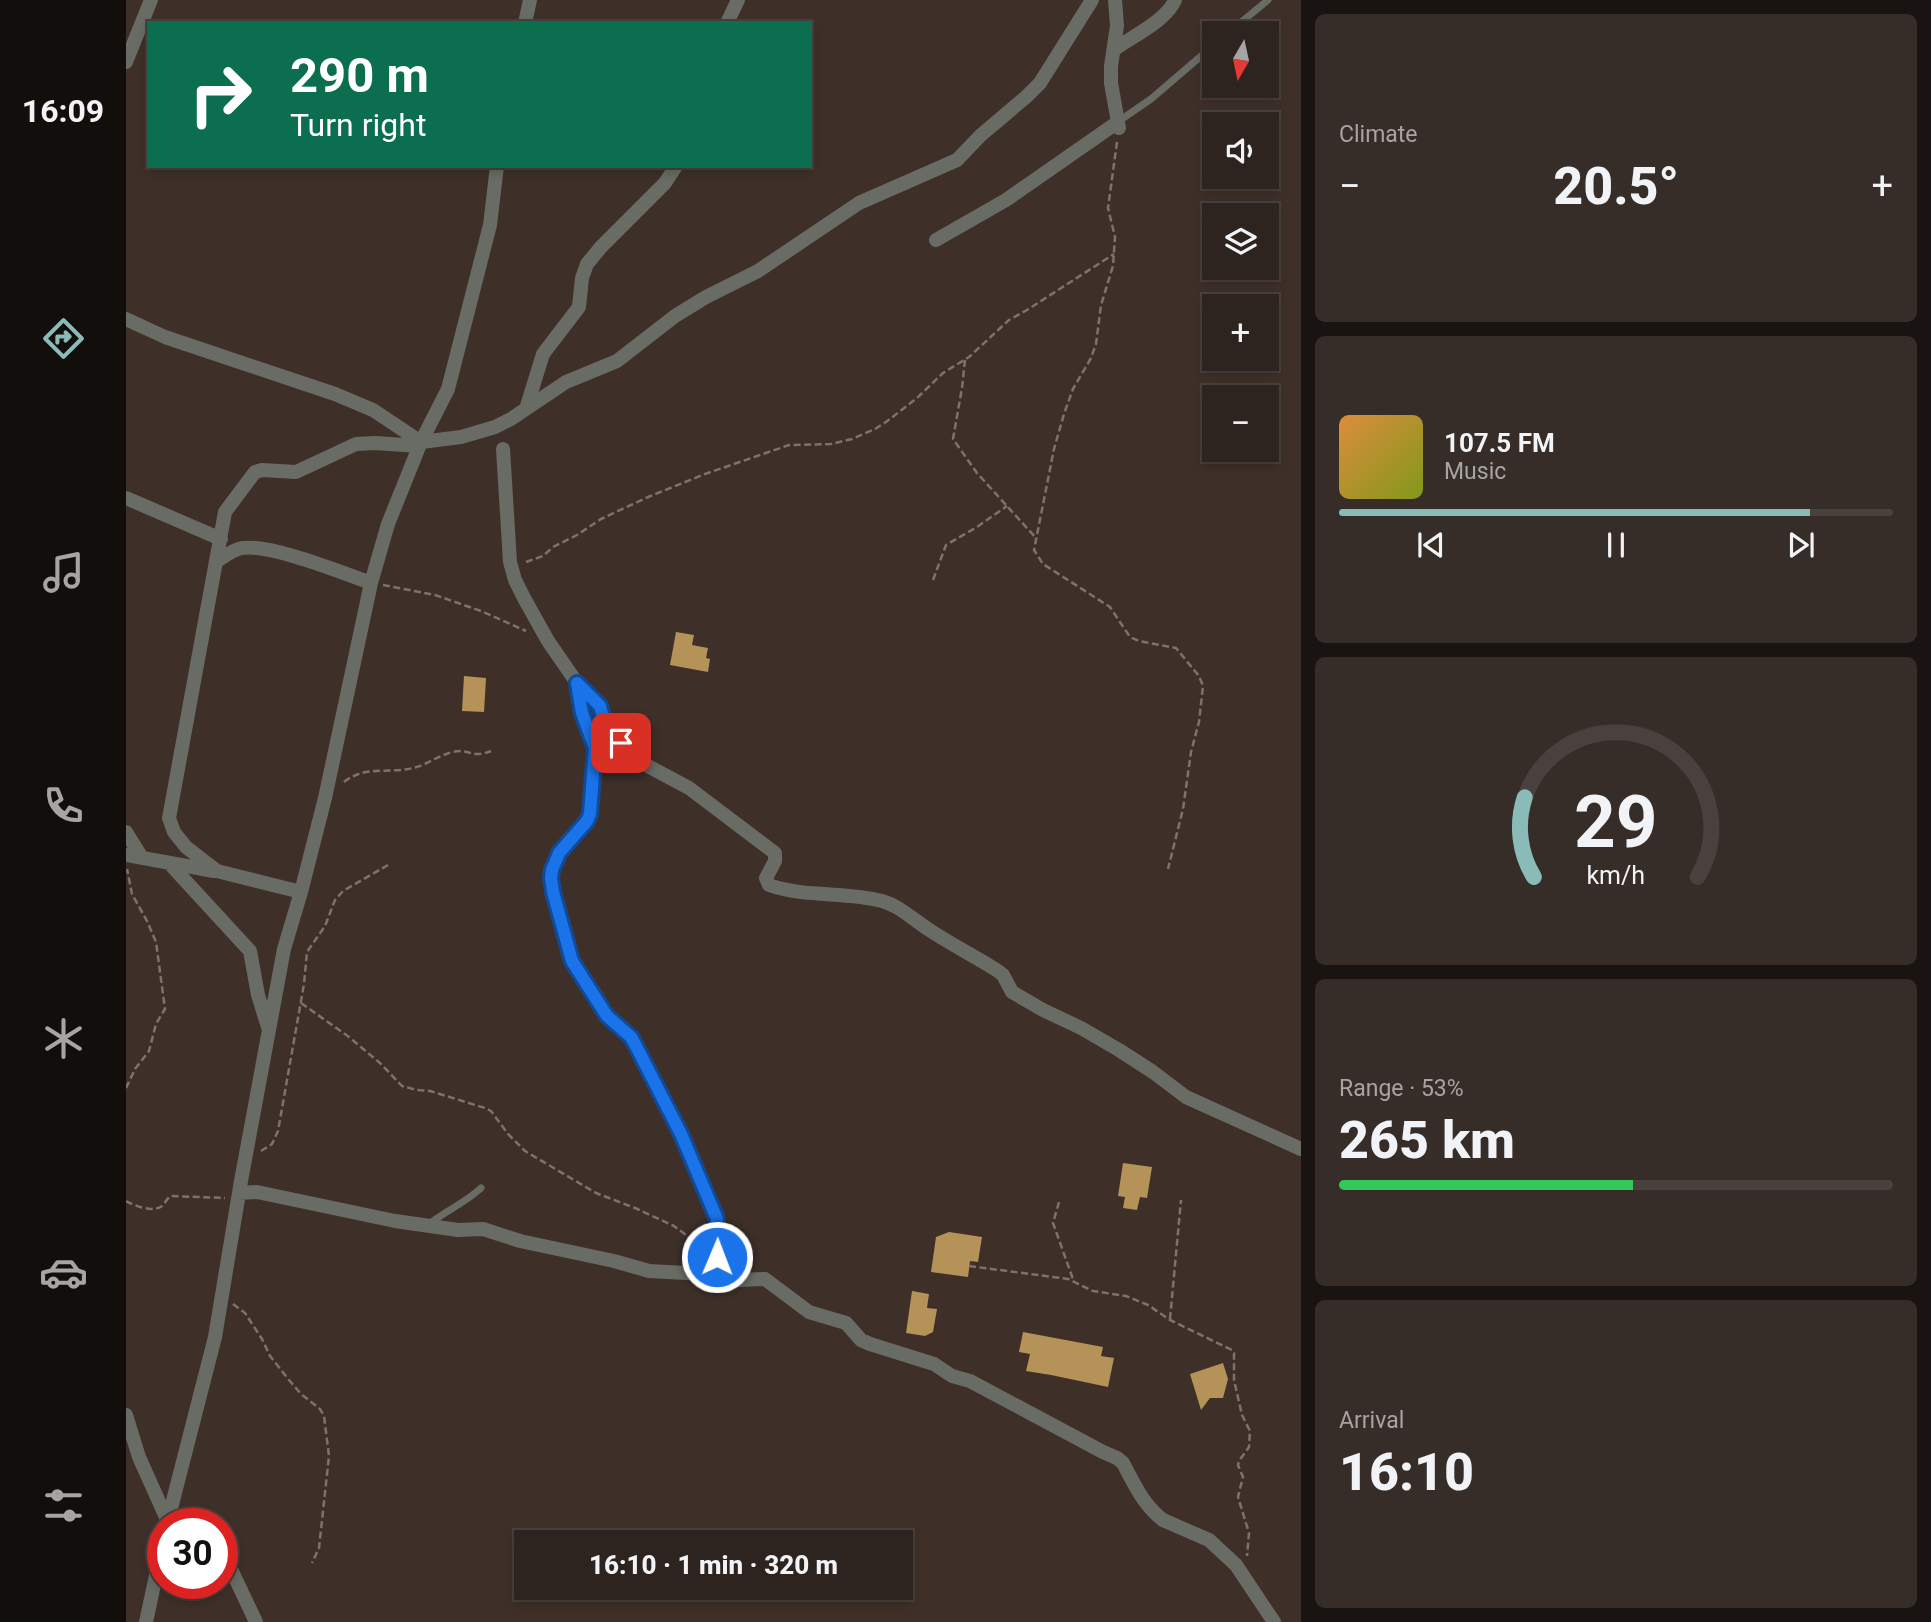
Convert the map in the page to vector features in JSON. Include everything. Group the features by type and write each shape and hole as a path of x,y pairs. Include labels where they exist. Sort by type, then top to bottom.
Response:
{"street":[{"path":"126,62 151,0"},
{"path":"525,21 530,0"},
{"path":"727,21 738,0"},
{"path":"217,871 186,847 173,832 169,818 227,509 255,472 296,472 356,444 420,444 461,437 495,427 525,411 566,382 617,361 675,316 758,271 859,203 957,160 1040,83 1092,0"},
{"path":"936,240 1006,200 1118,125 1111,83 1117,26 1115,0"},
{"path":"1115,49 1163,17 1172,8 1175,0"},
{"path":"172,1508 215,1337 284,949 334,760 371,583 388,524 420,444 448,389 489,225 497,168"},
{"path":"525,411 543,354 579,307 582,278 587,264 666,183 675,168"},
{"path":"126,319 165,337 335,394 373,410 420,444"},
{"path":"503,449 508,546 515,580 548,642 577,683 600,706 605,724 633,756 689,788 776,853 766,878 769,885 804,893 863,897 886,902 903,910 927,929 998,971 1012,992 1081,1028 1153,1072 1186,1097 1301,1149"},
{"path":"126,498 221,539"},
{"path":"217,561 232,551 243,548 261,549 371,583"},
{"path":"577,683 582,713 595,748 590,814 559,853 552,870 553,892 572,961 607,1016 631,1037 636,1046 681,1134 717,1219 716,1252 721,1263 741,1280"},
{"path":"126,832 142,858"},
{"path":"126,857 217,871 301,892"},
{"path":"169,863 250,951 258,995 269,1032"},
{"path":"239,1193 250,1191 428,1226 458,1230 483,1229 520,1241 649,1271 768,1281 809,1312 846,1323 861,1340 870,1345 934,1364 952,1376 970,1381 1117,1458 1123,1463 1157,1516 1209,1540 1236,1565 1274,1622"},
{"path":"126,1415 139,1457 161,1508"},
{"path":"126,1443 139,1457"},
{"path":"238,1584 256,1622"},
{"path":"146,1622 151,1599"}],"lane":[{"path":"1243,21 1268,0"},
{"path":"1118,125 1202,55"},
{"path":"428,1226 443,1213 463,1204 481,1188"}],"path":[{"path":"1118,125 1108,208 1115,237 1113,265 1101,305 1096,344 1073,389 1054,449 1034,553 1043,564 1104,601 1130,637 1176,648 1199,676 1202,684 1199,722 1191,752 1183,809 1168,869"},
{"path":"512,566 543,555 601,519 705,474 789,445 831,444 875,429 907,406 943,373 965,360 1009,320 1114,254"},
{"path":"965,360 953,439 977,473 1036,538"},
{"path":"933,580 946,545 1007,506"},
{"path":"371,583 435,595 506,621 548,642"},
{"path":"344,782 354,775 368,771 412,769 454,751 480,755 491,751"},
{"path":"126,857 131,894 156,942 165,1006 152,1035 149,1051 135,1069 126,1088"},
{"path":"245,1159 268,1147 278,1131 301,1003 307,952 325,926 335,900 342,891 388,865"},
{"path":"301,1003 349,1037 402,1086 430,1091 491,1111 525,1151 596,1193 674,1226 721,1263"},
{"path":"126,1202 154,1209 159,1208 170,1196 223,1198 230,1202 236,1211"},
{"path":"1170,1320 1181,1200"},
{"path":"1059,1202 1053,1223 1074,1282"},
{"path":"969,1266 1068,1279 1093,1290 1126,1296 1148,1305 1170,1320 1234,1352 1234,1380 1242,1415 1250,1431 1249,1447 1238,1463 1243,1476 1238,1497 1249,1528 1247,1560"},
{"path":"222,1296 245,1313 270,1356 301,1394 320,1409 324,1416 329,1456 318,1548 312,1563"}],"building":[{"path":"676,632 694,635 692,645 708,648 708,672 670,665"},
{"path":"464,676 486,678 484,712 462,711"},
{"path":"1123,1163 1152,1167 1147,1198 1140,1197 1137,1210 1123,1208 1125,1197 1118,1196"},
{"path":"949,1232 982,1237 978,1262 970,1261 968,1277 931,1272 936,1237"},
{"path":"912,1291 929,1294 927,1308 937,1309 933,1332 925,1336 906,1333"},
{"path":"1023,1332 1103,1347 1101,1356 1114,1358 1108,1387 1026,1371 1030,1354 1019,1352"},
{"path":"1223,1363 1228,1379 1223,1398 1210,1398 1201,1410 1190,1374"}],"route":[{"path":"621,743 605,724 600,706 577,683 582,713 595,748 590,814 559,853 552,870 553,892 572,961 607,1016 631,1037 681,1134 718,1221 717,1257"}]}
